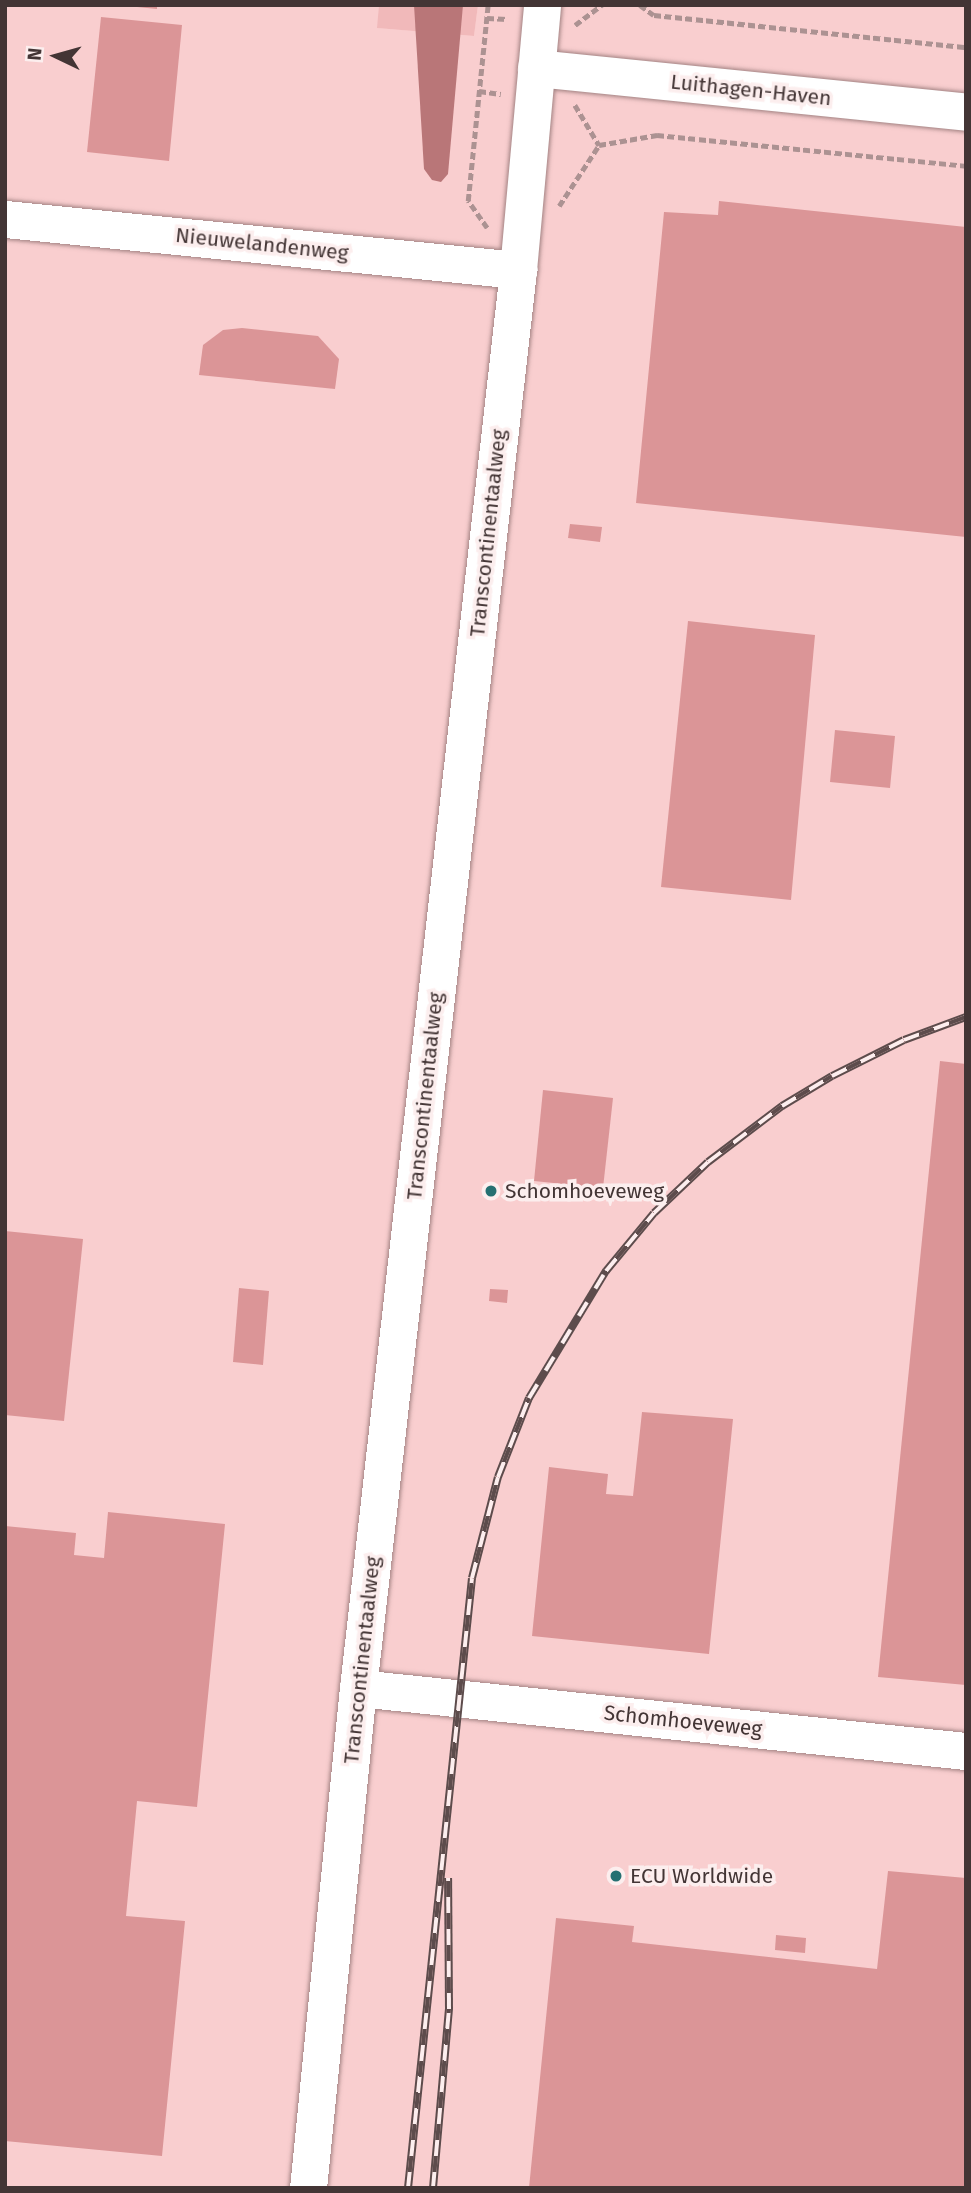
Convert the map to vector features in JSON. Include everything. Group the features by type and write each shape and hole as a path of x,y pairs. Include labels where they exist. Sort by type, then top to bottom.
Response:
{"street":[{"name":"Transcontinentaalweg","path":"308,2188 358,1688 518,270 542,5"},
{"name":"Luithagen-Haven","path":"536,68 966,112"},
{"name":"Nieuwelandenweg","path":"5,219 518,270"},
{"name":"Schomhoeveweg","path":"358,1688 966,1751"}],"path":[{"path":"488,5 468,201 518,270"},
{"path":"578,25 602,5"},
{"path":"640,5 654,15 966,47"},
{"path":"572,100 599,145"},
{"path":"555,213 599,145 657,135 966,166"}],"shaded area":[{"path":"5,5 379,5 378,28 474,36 478,5 966,5 966,2188 5,2188"},
{"path":"379,5 478,5 474,36 377,28"},
{"path":"414,5 463,5 448,174 441,182 432,180 424,169"}],"building":[{"path":"157,5 157,9 137,7"},
{"path":"101,17 182,25 169,161 87,152"},
{"path":"719,201 966,227 966,537 636,503 664,212 718,215"},
{"path":"242,328 318,336 339,359 335,389 199,375 203,345 223,330"},
{"path":"570,524 602,527 600,542 568,538"},
{"path":"688,621 815,635 791,900 661,887"},
{"path":"835,730 895,736 890,788 830,782"},
{"path":"940,1061 966,1064 966,1685 878,1677"},
{"path":"543,1090 613,1098 603,1188 534,1181"},
{"path":"5,1231 83,1239 64,1421 5,1415"},
{"path":"239,1288 269,1291 263,1365 233,1362"},
{"path":"490,1289 508,1290 507,1303 489,1301"},
{"path":"642,1412 733,1419 709,1654 532,1636 549,1467 608,1474 606,1494 633,1496"},
{"path":"108,1512 225,1524 197,1807 137,1801 126,1916 185,1921 162,2156 5,2141 5,1526 76,1533 74,1555 104,1558"},
{"path":"888,1871 966,1878 966,2188 529,2188 556,1918 634,1926 632,1942 877,1969"},
{"path":"776,1935 806,1938 805,1953 775,1950"}],"railway":[{"path":"408,2188 472,1578 498,1477 529,1398 606,1271 654,1213 708,1162 782,1106 832,1076 904,1040 966,1017"},
{"path":"433,2188 449,2009 448,1878"}],"place":[{"name":"Schomhoeveweg","path":"491,1191"},
{"name":"ECU Worldwide","path":"616,1876"}]}
